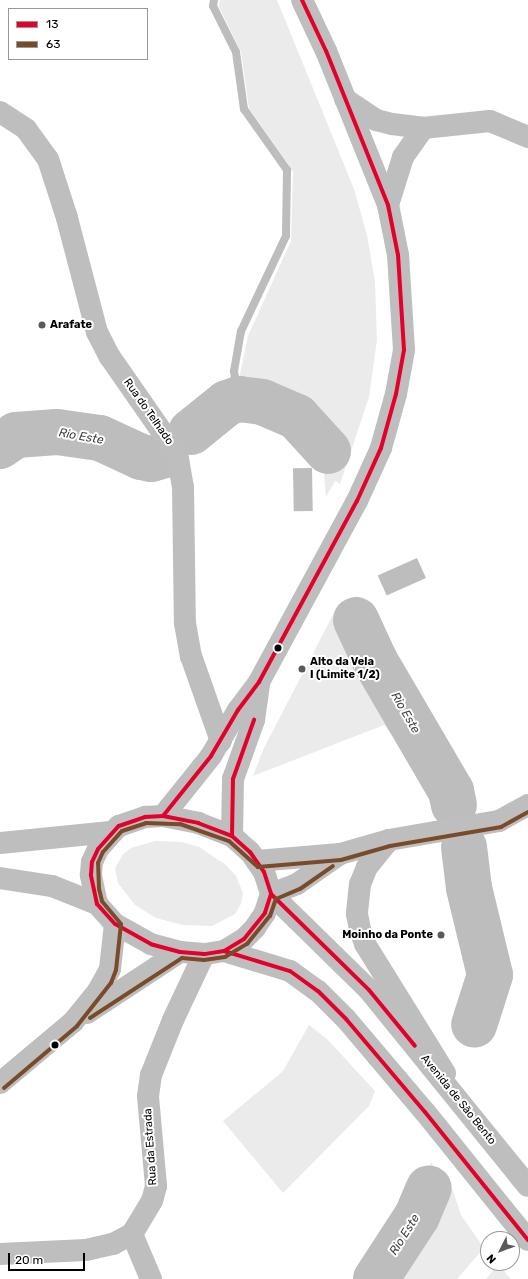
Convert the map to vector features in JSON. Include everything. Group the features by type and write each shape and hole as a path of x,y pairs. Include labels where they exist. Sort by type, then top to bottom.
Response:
{"main road":[{"path":"163,816 221,741 238,710 259,682 357,501 381,448 396,394 404,350 398,256 388,205 345,99 302,0"},
{"path":"345,99 363,113 384,122 423,128 490,121 528,137"},
{"name":"Rua do Telhado","path":"0,112 26,129 48,159 66,218 97,332 110,357 178,459 183,487 185,623 191,656 233,779"},
{"path":"364,147 384,122"},
{"path":"388,205 403,157 423,128"},
{"path":"364,147 386,158 403,157"},
{"path":"232,836 233,779 254,720 259,682"},
{"path":"257,861 340,854 389,840 499,820 528,805"},
{"path":"214,952 244,939 256,928 265,913 272,894 264,872 257,861 232,836 198,823 163,816 145,817 119,826 110,832 98,849 92,862 92,890 97,904 115,924 151,944 180,952 214,952 285,969 318,991 346,1018 425,1112 528,1240"},
{"path":"0,843 110,832"},
{"path":"389,840 367,867 360,884 357,914 360,930 365,944 466,1108"},
{"path":"272,894 297,884 340,854"},
{"path":"0,878 52,886 97,904"},
{"name":"Avenida de São Bento","path":"272,894 369,990 528,1186"},
{"path":"73,1022 105,981 110,969 115,924"},
{"path":"0,1083 73,1022 180,952"},
{"name":"Rua da Estrada","path":"132,1234 152,1201 156,1186 148,1096 151,1075 173,1020 214,952"},
{"path":"0,1254 86,1250 113,1244 132,1234 151,1279"}],"shaded area":[{"path":"220,0 277,0 354,189 367,235 375,282 377,340 369,397 340,484 335,481 326,497 323,461 320,457 333,448 323,433 311,420 281,401 242,394 240,374 248,336 291,241 293,171 249,108 241,52 219,7"},
{"path":"293,468 312,468 313,511 294,511"},
{"path":"417,558 426,578 387,596 378,575"},
{"path":"339,603 368,668 394,716 439,788 448,807 439,810 409,757 384,725 253,776 263,750"},
{"path":"155,841 182,842 199,847 226,865 236,876 243,893 241,904 235,914 212,926 183,925 156,918 135,905 118,883 115,868 123,854 131,848"},
{"path":"309,1025 327,1039 375,1091 369,1106 283,1193 223,1121 283,1071"},
{"path":"431,1162 453,1191 461,1215 480,1242 480,1253 457,1279 356,1279 368,1258 417,1195"},
{"path":"492,1271 504,1271 511,1279 486,1279"}],"waterway":[{"path":"214,0 213,6 236,52 244,109 287,170 286,236 241,331 234,371 239,399"},
{"name":"Rio Este","path":"191,432 227,403 239,399 262,402 297,417 328,451"},
{"name":"Rio Este","path":"0,446 16,435 57,432 100,438 141,457 151,459 162,456"},
{"name":"Rio Este","path":"356,620 375,661 451,791 454,805"},
{"name":"Rio Este","path":"464,847 469,888 490,975 474,1025"},
{"name":"Rio Este","path":"376,1279 417,1216 429,1188"}],"transit line":[{"name":"13","path":"163,816 211,756 238,710 259,682 357,501 381,448 396,394 404,350 398,255 388,205 326,51 302,0"},
{"name":"13","path":"232,836 233,779 254,720"},
{"name":"63","path":"4,1088 77,1026 111,983 116,970 121,924 102,901 99,889 98,863 103,852 122,831 146,823 180,824 229,841 258,867 341,860 390,846 501,827 528,812"},
{"name":"13","path":"163,816 198,823 232,836 250,852 264,872 271,894 265,913 244,939 224,951 204,954 180,952 151,944 115,924 97,904 91,875 92,862 98,849 119,826 145,817 163,816"},
{"name":"63","path":"90,1018 182,958 204,960 225,957 247,944 270,916 276,899 300,889 333,866"},
{"name":"13","path":"271,894 369,990 415,1046"},
{"name":"13","path":"224,951 290,971 318,991 346,1019 425,1112 528,1240"}],"place":[{"name":"Arafate","path":"42,325"},
{"name":"Alto da Vela I (Limite 1/2)","path":"302,669"},
{"name":"Moinho da Ponte","path":"441,935"}]}
